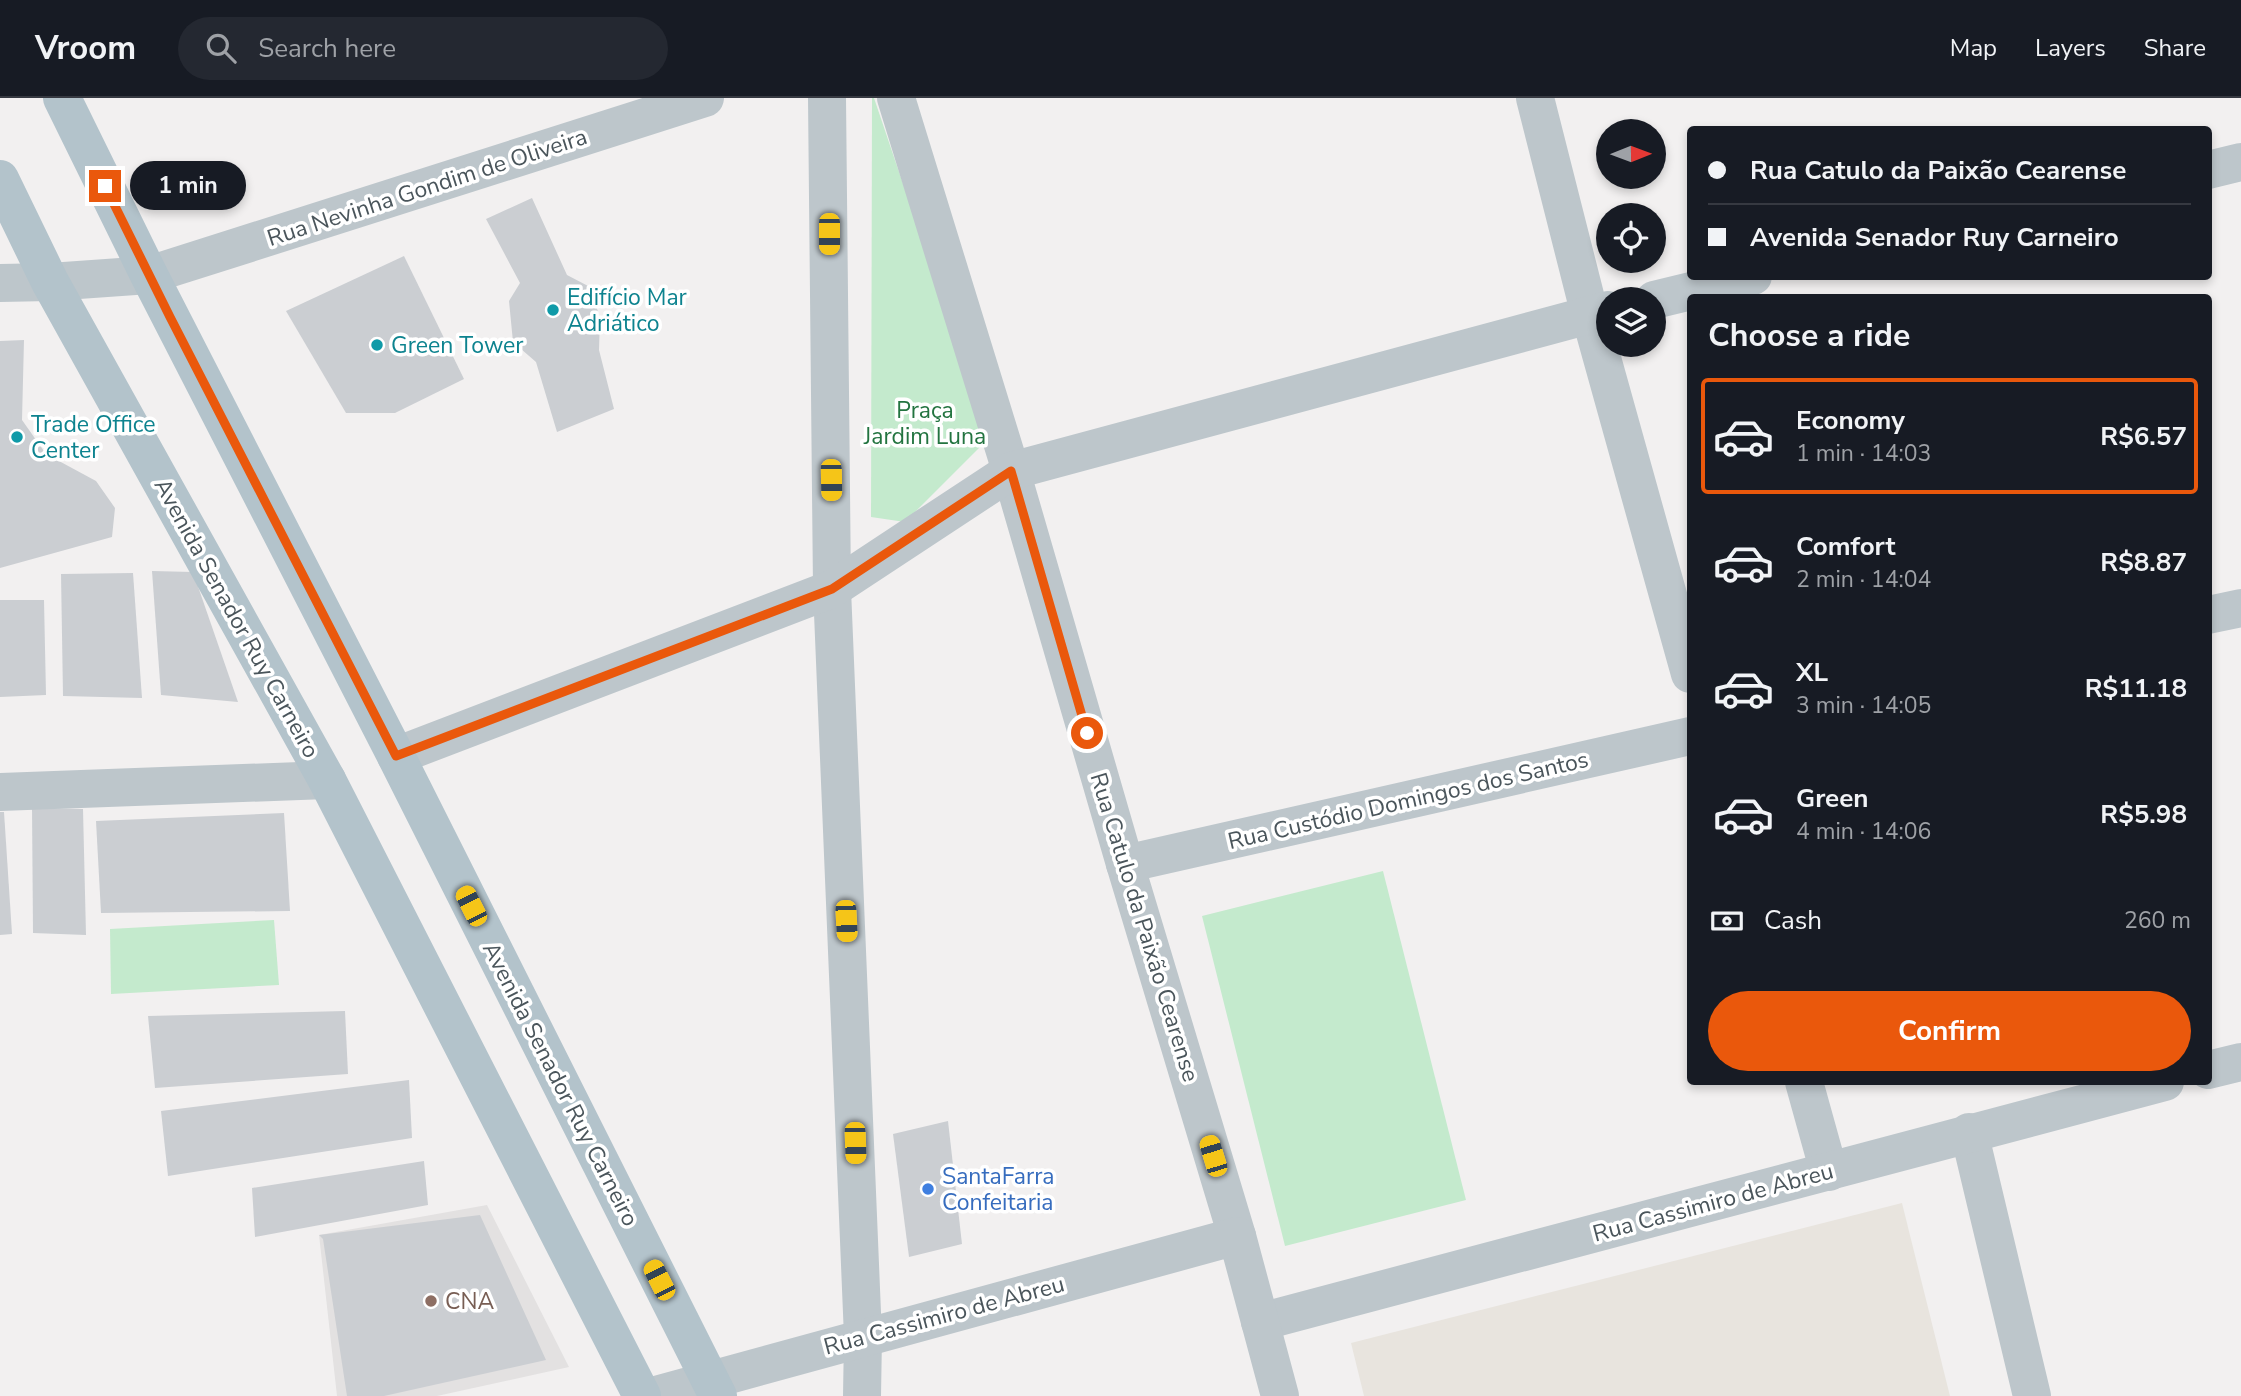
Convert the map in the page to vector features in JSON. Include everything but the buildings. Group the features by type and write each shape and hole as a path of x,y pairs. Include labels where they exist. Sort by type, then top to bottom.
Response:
{"main road":[{"name":"Avenida Senador Ruy Carneiro","path":"62,98 713,1388"},
{"name":"Avenida Senador Ruy Carneiro","path":"0,179 50,282 327,780 642,1396"}],"street":[{"name":"Rua Nevinha Gondim de Oliveira","path":"0,283 149,275 705,98"},
{"path":"827,98 832,589 863,1337 862,1396"},
{"name":"Rua Catulo da Paixão Cearense","path":"896,98 1011,471 1237,1236 1280,1396"},
{"path":"1535,98 1596,303"},
{"path":"2212,169 2241,162"},
{"path":"1666,297 1736,280"},
{"path":"396,756 832,589 1011,471 1596,314"},
{"path":"1610,357 1687,662"},
{"path":"2212,614 2241,608"},
{"name":"Rua Custódio Domingos dos Santos","path":"1125,864 1687,737"},
{"path":"0,792 327,780"},
{"path":"2212,1069 2241,1062"},
{"path":"1805,1085 1829,1172"},
{"name":"Rua Cassimiro de Abreu","path":"1260,1322 2153,1085"},
{"path":"1969,1132 2032,1396"},
{"name":"Rua Cassimiro de Abreu","path":"652,1396 713,1388 863,1337 1237,1236"}],"shaded area":[{"path":"1902,1203 1950,1396 1364,1396 1351,1343"},
{"name":"CNA","path":"487,1205 569,1367 437,1396 337,1396 319,1235"}],"green space":[{"name":"Praça Jardim Luna","path":"872,98 989,438 905,522 871,517"},
{"path":"1383,871 1466,1200 1285,1246 1202,916"},
{"path":"274,920 279,985 111,994 110,929"}],"place":[{"name":"Edifício Mar Adriático","path":"553,310"},
{"name":"Green Tower","path":"377,345"},
{"name":"Trade Office Center","path":"17,437"},
{"name":"SantaFarra Confeitaria","path":"928,1189"},
{"name":"CNA","path":"431,1301"}],"route":[{"path":"105,186 396,756 832,589 1011,471 1087,733"}]}
